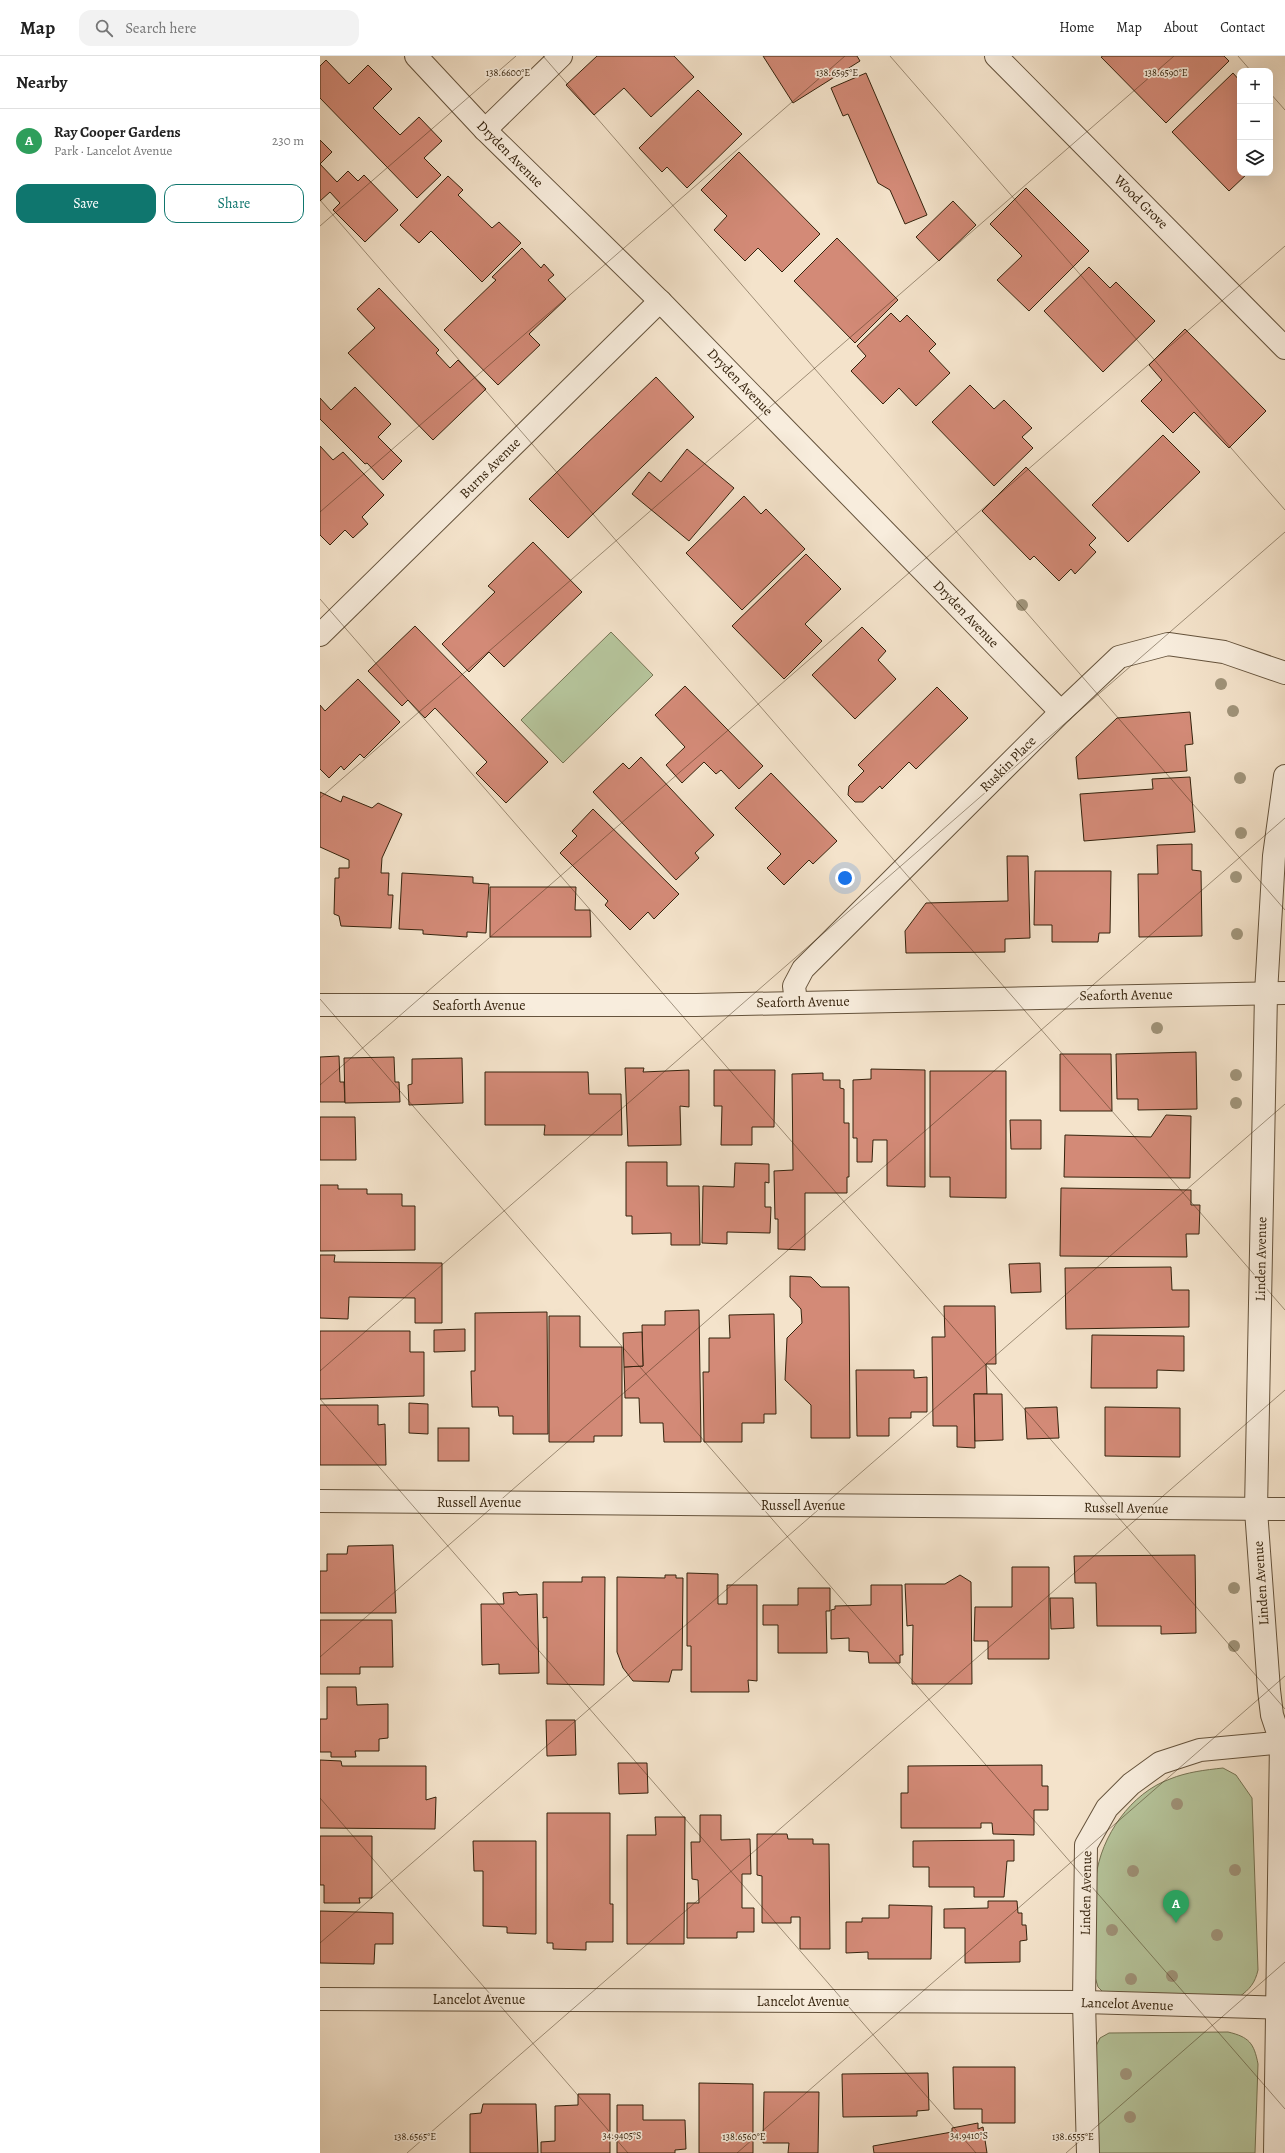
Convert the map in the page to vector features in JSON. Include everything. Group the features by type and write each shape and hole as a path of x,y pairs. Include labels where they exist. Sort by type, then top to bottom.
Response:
{"street":[{"name":"Dryden Avenue","path":"416,56 485,130 660,301 1061,712"},
{"path":"485,130 561,56"},
{"name":"Wood Grove","path":"996,56 1285,348"},
{"name":"Burns Avenue","path":"320,635 660,301"},
{"name":"Ruskin Place","path":"796,1002 794,986 803,969 1061,712 1119,657 1168,644 1224,652 1285,673"},
{"name":"Linden Avenue","path":"1275,2153 1280,2008 1284,1741 1272,1716 1256,1510 1276,993 1274,856 1285,776"},
{"name":"Seaforth Avenue","path":"320,1005 696,1005 1276,993"},
{"name":"Russell Avenue","path":"320,1501 1256,1510 1285,1509"},
{"name":"Linden Avenue","path":"1088,2153 1084,2002 1086,1844 1107,1808 1131,1784 1160,1764 1200,1750 1284,1741"},
{"name":"Lancelot Avenue","path":"320,1999 1084,2002 1280,2008"}],"green space":[{"path":"611,632 653,675 563,763 521,720"},
{"path":"1223,1768 1236,1775 1252,1798 1258,1970 1254,1982 1239,1997 1106,1995 1098,1987 1095,1977 1094,1901 1099,1862 1104,1846 1111,1832 1131,1805 1143,1794 1156,1786 1170,1779 1183,1775"},
{"path":"1228,2032 1241,2036 1249,2042 1255,2051 1258,2064 1255,2153 1096,2153 1095,2048 1100,2038 1109,2033"}],"building":[{"path":"597,56 674,56 694,77 651,117 624,88 594,115 566,85"},
{"path":"763,56 857,56 860,61 793,103"},
{"path":"1224,56 1229,61 1166,123 1101,57"},
{"path":"326,60 349,84 368,65 392,89 373,108 400,135 419,117 442,141 424,158 441,175 417,198 320,98 320,66"},
{"path":"866,73 927,215 905,224 890,190 878,183 848,114 843,116 831,88"},
{"path":"1233,73 1237,78 1237,176 1245,176 1229,191 1172,132"},
{"path":"698,90 742,134 687,188 667,167 662,172 639,148"},
{"path":"320,140 332,152 320,164"},
{"path":"739,152 820,234 782,272 758,248 745,261 714,230 727,216 701,190"},
{"path":"320,164 337,182 348,171 358,181 364,175 398,210 365,242 333,210 340,203 330,192 320,201"},
{"path":"448,176 463,190 458,195 492,228 499,222 521,243 482,282 431,231 419,243 400,225"},
{"path":"1026,188 1089,251 1029,311 997,280 1022,256 990,224"},
{"path":"953,201 976,225 939,261 916,237"},
{"path":"837,238 898,300 855,343 794,281"},
{"path":"522,248 541,268 544,264 554,275 548,280 566,299 529,334 540,345 498,385 444,330 496,280 492,277"},
{"path":"1089,267 1110,288 1116,282 1155,321 1103,372 1044,311"},
{"path":"379,288 439,350 436,353 450,368 458,360 486,389 433,440 348,353 375,328 357,309"},
{"path":"891,313 900,322 907,315 936,344 929,351 950,373 916,406 899,388 883,404 851,371 866,356 857,346"},
{"path":"1185,329 1266,411 1229,448 1194,412 1173,433 1141,401 1162,380 1149,365"},
{"path":"656,377 694,417 568,538 529,499"},
{"path":"970,385 994,409 1004,400 1032,428 1022,437 1033,448 994,486 932,422"},
{"path":"355,387 391,424 378,437 402,461 383,480 320,419 320,398 331,410"},
{"path":"1163,435 1200,472 1128,542 1092,505"},
{"path":"320,446 333,460 343,452 384,495 362,517 368,524 353,538 345,530 330,545 320,535"},
{"path":"687,449 734,488 689,541 632,494 649,472 661,482"},
{"path":"1026,467 1096,538 1089,545 1096,552 1075,574 1071,569 1059,581 1034,556 1030,560 982,511"},
{"path":"744,496 761,514 766,509 805,549 742,610 686,553"},
{"path":"533,542 582,592 504,667 489,652 469,672 442,644 495,592 488,586"},
{"path":"806,554 841,589 805,624 822,641 784,679 732,626"},
{"path":"415,626 548,762 506,803 476,773 487,762 435,708 425,718 408,700 402,706 368,671"},
{"path":"862,627 886,651 878,660 896,679 855,719 812,675"},
{"path":"358,679 400,722 364,758 360,754 344,770 341,766 329,778 320,769 320,705 325,711"},
{"path":"685,686 763,766 739,789 721,770 716,774 704,762 682,783 666,765 685,747 655,715"},
{"path":"937,687 968,718 916,769 909,762 882,789 880,786 863,802 855,802 848,795 849,786 864,771 858,765"},
{"path":"1190,712 1193,744 1185,745 1187,771 1078,779 1076,757 1117,718"},
{"path":"641,757 714,835 695,853 699,858 676,880 593,792 623,763 629,769"},
{"path":"771,773 837,841 813,864 809,860 784,885 767,868 781,854 735,808"},
{"path":"1190,777 1195,832 1084,841 1080,794 1153,789 1152,779"},
{"path":"320,792 341,802 343,796 372,808 378,803 402,814 382,858 381,873 389,873 388,895 393,895 391,928 341,926 339,916 334,914 335,878 339,878 339,868 349,868 349,860 320,847"},
{"path":"593,809 679,894 654,919 648,912 630,930 605,905 608,901 560,853 577,836 572,831"},
{"path":"1192,844 1192,870 1201,871 1202,936 1139,937 1138,874 1158,874 1157,845"},
{"path":"1007,856 1028,856 1030,938 1005,939 1005,952 906,953 905,931 926,903 1008,901"},
{"path":"1035,871 1111,871 1110,933 1099,933 1098,942 1052,942 1052,925 1034,925"},
{"path":"402,873 473,877 473,883 489,884 486,933 467,932 467,937 423,934 423,930 399,929"},
{"path":"490,887 576,887 575,910 590,910 591,937 490,937"},
{"path":"1196,1052 1197,1109 1138,1110 1138,1099 1117,1099 1116,1054"},
{"path":"1060,1054 1111,1054 1112,1111 1060,1111"},
{"path":"339,1056 340,1082 344,1082 345,1102 320,1102 320,1057"},
{"path":"394,1057 395,1082 399,1082 400,1102 345,1103 344,1058"},
{"path":"462,1058 463,1103 409,1105 408,1085 412,1084 412,1059"},
{"path":"625,1068 644,1068 643,1072 689,1070 689,1107 680,1106 681,1145 628,1146"},
{"path":"871,1069 925,1070 925,1187 887,1186 887,1140 873,1140 872,1162 857,1162 857,1138 853,1138 853,1080 871,1079"},
{"path":"714,1070 775,1070 774,1127 752,1127 752,1145 721,1145 722,1106 714,1106"},
{"path":"930,1071 1006,1071 1006,1198 950,1197 950,1177 930,1177"},
{"path":"485,1072 588,1072 589,1094 621,1094 622,1135 544,1135 545,1125 485,1125"},
{"path":"823,1073 823,1080 840,1080 840,1088 844,1089 844,1123 849,1123 849,1177 847,1177 847,1193 805,1193 805,1250 778,1249 778,1219 775,1219 774,1171 793,1170 792,1074"},
{"path":"1166,1115 1191,1116 1190,1178 1064,1177 1065,1135 1151,1137"},
{"path":"320,1117 355,1117 356,1160 320,1160"},
{"path":"1010,1120 1041,1120 1041,1149 1011,1149"},
{"path":"626,1162 667,1162 667,1186 699,1186 700,1245 671,1245 671,1233 632,1234 632,1216 626,1216"},
{"path":"735,1163 769,1164 769,1183 765,1182 765,1207 771,1207 770,1233 727,1232 727,1244 702,1243 703,1186 734,1187"},
{"path":"320,1185 338,1185 338,1189 367,1189 367,1194 402,1194 402,1206 415,1206 415,1250 320,1251"},
{"path":"1061,1188 1191,1190 1191,1205 1200,1205 1199,1234 1186,1234 1187,1257 1060,1256"},
{"path":"320,1255 335,1255 334,1262 442,1263 442,1323 415,1323 415,1298 349,1297 348,1319 320,1318"},
{"path":"1040,1263 1041,1292 1011,1293 1009,1264"},
{"path":"1171,1267 1172,1290 1189,1290 1189,1327 1066,1329 1065,1268"},
{"path":"790,1276 811,1277 821,1287 849,1287 850,1438 811,1438 811,1405 785,1380 787,1338 802,1323 801,1309 790,1297"},
{"path":"944,1306 995,1306 996,1364 986,1364 987,1394 974,1394 975,1448 957,1447 957,1426 933,1426 932,1337 945,1337"},
{"path":"699,1310 701,1442 664,1442 663,1423 640,1423 639,1398 625,1398 624,1367 643,1366 642,1325 665,1325 665,1311"},
{"path":"547,1312 548,1434 513,1434 513,1416 499,1416 498,1407 472,1407 471,1371 475,1371 475,1313"},
{"path":"774,1314 776,1414 764,1414 764,1423 742,1423 742,1442 704,1442 703,1372 709,1372 709,1338 730,1338 729,1315"},
{"path":"549,1316 580,1316 580,1347 622,1347 622,1436 594,1436 594,1442 549,1442"},
{"path":"465,1329 465,1351 434,1352 434,1330"},
{"path":"320,1331 410,1331 410,1352 424,1352 424,1396 320,1399"},
{"path":"642,1332 643,1366 624,1367 623,1333"},
{"path":"1092,1335 1184,1336 1184,1371 1157,1370 1157,1388 1091,1388"},
{"path":"856,1370 914,1370 914,1378 927,1377 927,1412 911,1412 911,1418 889,1418 889,1436 857,1436"},
{"path":"974,1394 1002,1394 1003,1440 975,1441"},
{"path":"409,1403 428,1404 428,1434 409,1433"},
{"path":"320,1405 378,1405 378,1425 385,1424 386,1465 320,1465"},
{"path":"1057,1407 1059,1438 1027,1439 1025,1408"},
{"path":"1105,1407 1180,1408 1180,1457 1105,1456"},
{"path":"438,1428 469,1428 469,1461 438,1461"},
{"path":"393,1545 396,1613 320,1613 320,1571 327,1571 327,1554 347,1554 348,1546"},
{"path":"1195,1555 1196,1633 1161,1634 1161,1626 1097,1626 1096,1583 1075,1583 1074,1556"},
{"path":"1012,1567 1049,1567 1049,1659 988,1659 988,1641 974,1641 975,1607 1012,1607"},
{"path":"687,1573 718,1574 718,1604 727,1604 727,1585 757,1585 757,1681 748,1680 749,1692 691,1692 691,1646 687,1646"},
{"path":"665,1575 676,1575 676,1578 683,1578 682,1670 672,1670 669,1682 633,1681 623,1668 617,1652 617,1577 665,1578"},
{"path":"960,1575 971,1582 972,1684 912,1684 913,1625 907,1626 905,1584 945,1584"},
{"path":"582,1577 605,1577 604,1685 547,1684 547,1617 543,1618 543,1582 582,1582"},
{"path":"871,1585 902,1585 903,1655 900,1655 900,1663 869,1663 868,1652 849,1651 849,1638 831,1639 831,1610 835,1609 835,1606 871,1605"},
{"path":"798,1588 830,1588 830,1611 826,1611 827,1653 778,1653 778,1625 763,1625 763,1605 798,1605"},
{"path":"517,1592 519,1595 537,1594 539,1673 499,1674 499,1664 482,1665 481,1604 504,1604 503,1593"},
{"path":"1050,1598 1073,1598 1074,1628 1051,1629"},
{"path":"320,1620 392,1620 393,1667 360,1667 360,1674 320,1674"},
{"path":"327,1687 356,1687 357,1705 388,1704 388,1738 379,1739 379,1751 355,1751 356,1757 331,1757 331,1752 320,1752 320,1719 327,1719"},
{"path":"546,1720 575,1720 576,1755 547,1756"},
{"path":"320,1760 341,1761 342,1766 426,1766 426,1800 436,1797 435,1829 320,1828"},
{"path":"618,1763 647,1763 648,1793 619,1794"},
{"path":"1042,1765 1042,1786 1048,1786 1048,1810 1034,1810 1034,1835 993,1834 992,1823 981,1823 981,1828 901,1828 901,1793 908,1793 908,1766"},
{"path":"547,1813 610,1813 610,1904 613,1904 613,1942 586,1942 586,1950 553,1949 553,1943 547,1943"},
{"path":"700,1815 721,1815 721,1840 750,1839 751,1874 742,1874 742,1908 754,1908 754,1932 737,1932 737,1938 687,1938 687,1903 699,1903 698,1880 692,1879 691,1842 700,1842"},
{"path":"655,1817 685,1817 684,1944 627,1944 627,1835 656,1835"},
{"path":"757,1834 787,1834 788,1839 813,1839 813,1844 829,1844 830,1949 800,1949 800,1917 791,1917 791,1923 762,1923 762,1876 757,1875"},
{"path":"320,1836 372,1836 372,1898 359,1898 360,1903 324,1903 324,1885 320,1885"},
{"path":"1014,1840 1014,1861 1007,1861 1004,1897 974,1897 974,1887 929,1887 929,1867 913,1867 913,1841"},
{"path":"473,1841 536,1841 536,1934 507,1933 507,1927 483,1926 483,1871 474,1871"},
{"path":"988,1901 1017,1901 1018,1913 1022,1913 1022,1925 1026,1925 1027,1940 1020,1941 1020,1962 965,1963 965,1928 944,1928 944,1909 988,1908"},
{"path":"889,1905 932,1906 931,1959 868,1959 868,1952 846,1953 846,1922 862,1922 862,1918 889,1918"},
{"path":"320,1911 393,1913 393,1944 375,1944 374,1964 320,1963"},
{"path":"953,2067 1015,2067 1015,2123 982,2123 982,2109 954,2109"},
{"path":"928,2073 929,2110 917,2111 917,2116 843,2117 842,2074"},
{"path":"699,2083 753,2084 753,2153 699,2153"},
{"path":"764,2092 819,2092 818,2153 788,2153 789,2143 763,2143"},
{"path":"578,2094 610,2094 610,2153 541,2153 541,2142 555,2141 555,2106 578,2105"},
{"path":"483,2104 536,2104 538,2153 470,2153 470,2114 481,2113"},
{"path":"617,2105 643,2105 643,2120 685,2120 686,2149 675,2150 675,2153 617,2153"},
{"path":"978,2123 978,2129 983,2127 987,2153 874,2153 873,2146 952,2132 952,2128"}],"place":[{"name":"Ray Cooper Gardens","path":"1176,1923"}]}
